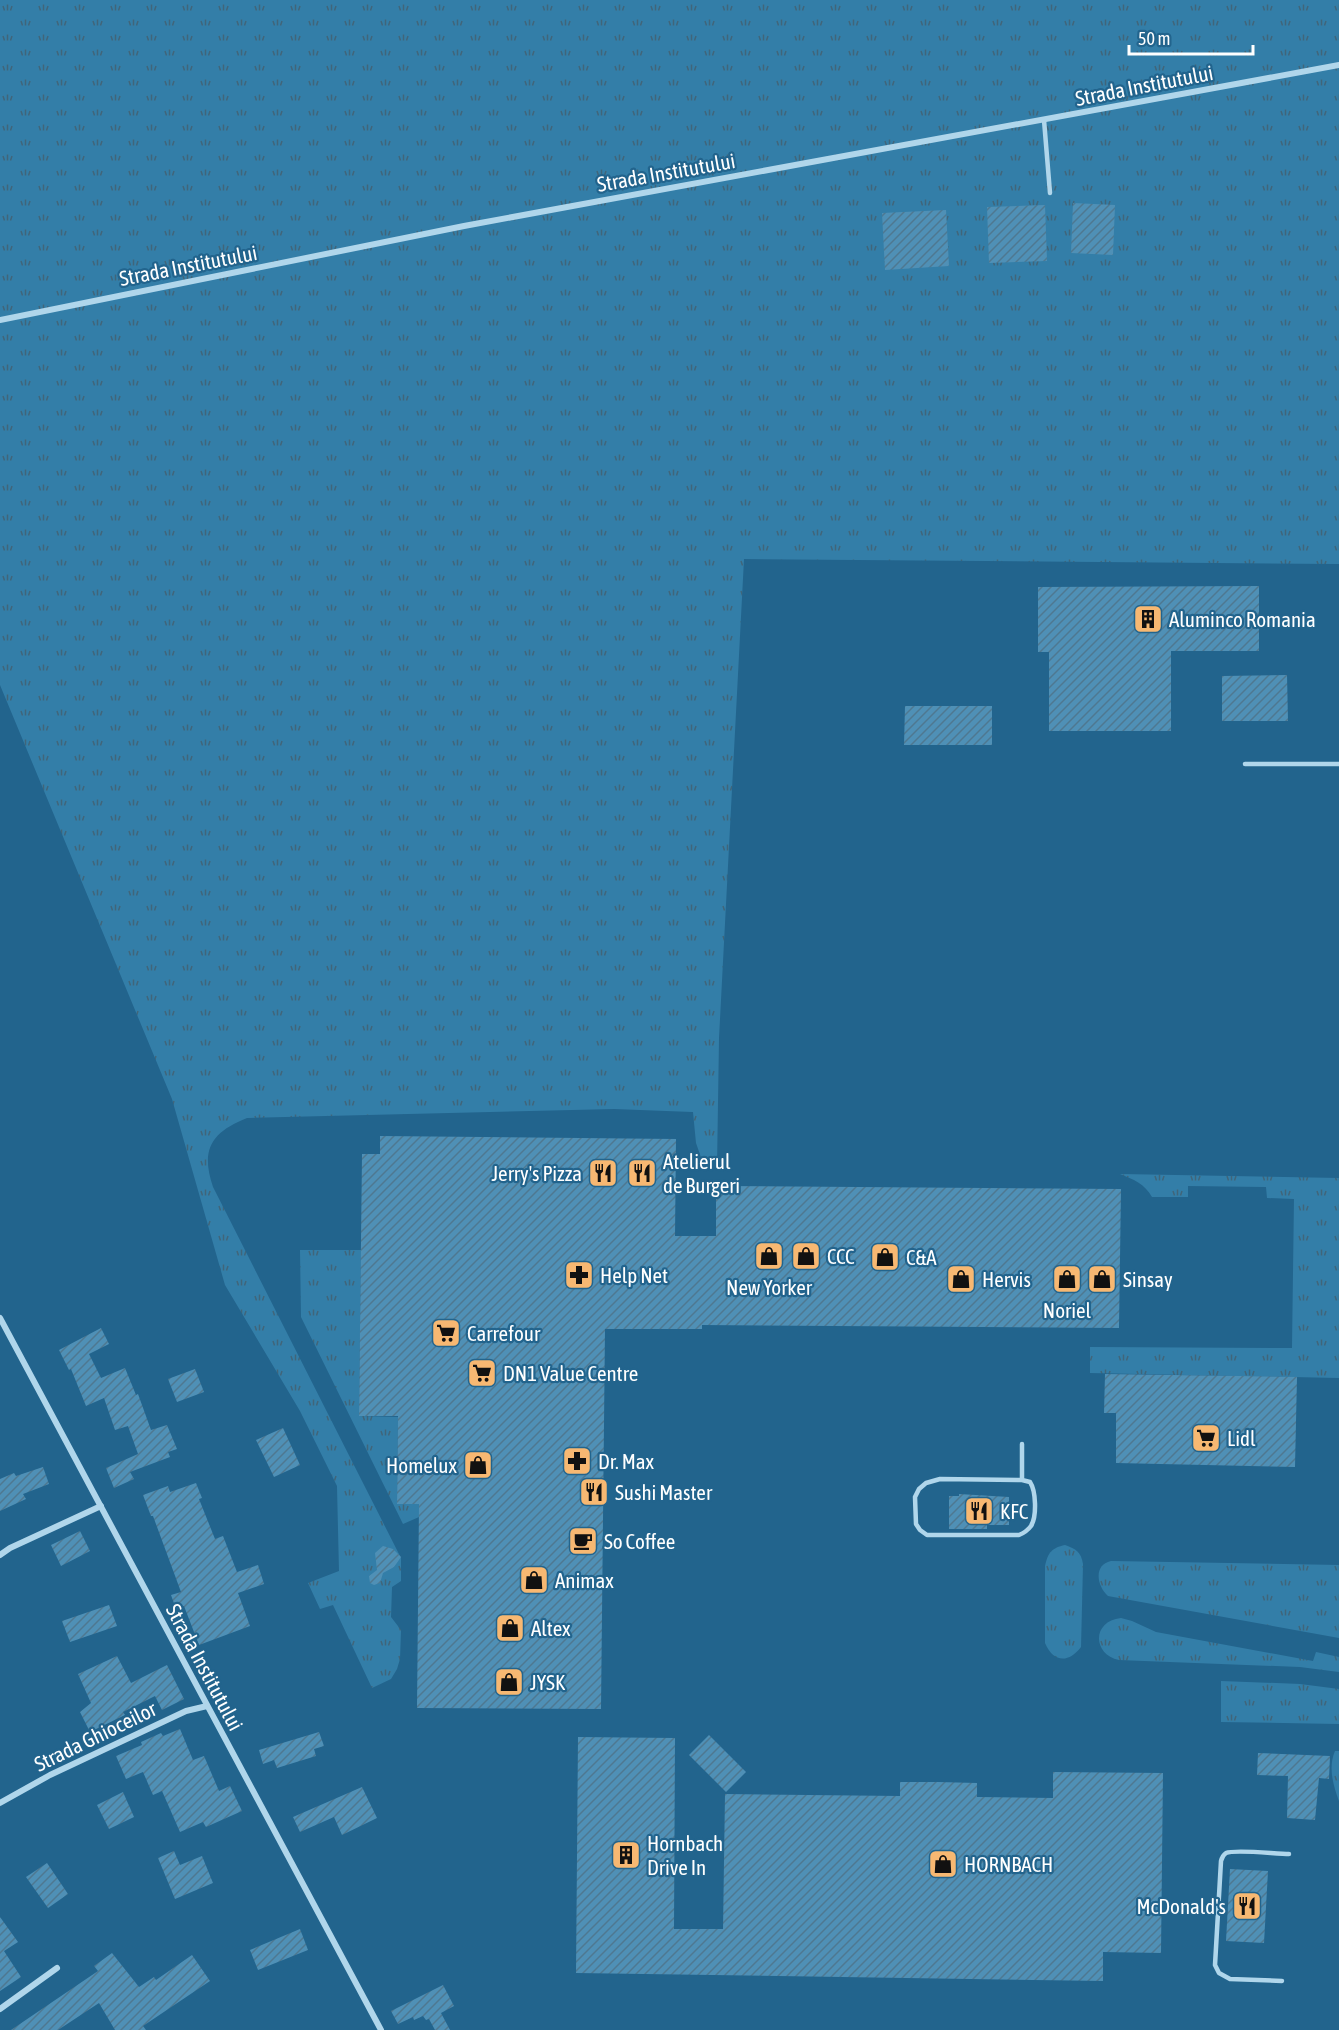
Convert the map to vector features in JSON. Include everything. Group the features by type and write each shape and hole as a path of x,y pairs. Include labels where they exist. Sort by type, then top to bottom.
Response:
{"street":[{"name":"Strada Institutului","path":"0,320 464,226 1339,65"},
{"name":"Strada Institutului","path":"0,1318 381,2030"},
{"path":"0,1555 10,1548 101,1506"},
{"name":"Strada Ghioceilor","path":"0,1803 50,1775 175,1716 207,1706"},
{"path":"0,2009 57,1968"}],"lane":[{"path":"1044,120 1050,193"},
{"path":"1245,764 1339,764"},
{"path":"1022,1444 1022,1480"},
{"path":"940,1479 1022,1480 1029,1482 1034,1488 1034,1519 1031,1526 1019,1535 927,1535 916,1524 915,1497 926,1483 940,1479"},
{"path":"1282,1981 1230,1979 1219,1973 1215,1965 1222,1857 1235,1851 1288,1854"}],"green space":[{"path":"0,0 1339,0 1339,564 744,559 719,1038 717,1166 704,1166 696,1143 693,1112 614,1109 247,1118 225,1129 212,1144 208,1162 213,1187 401,1558 401,1581 392,1587 391,1617 401,1630 400,1659 391,1679 372,1688 333,1605 320,1609 308,1583 339,1571 337,1486 300,1411 225,1285 172,1099 0,685"},
{"path":"1120,1174 1339,1178 1339,1378 1090,1373 1090,1347 1292,1348 1294,1199 1267,1198 1266,1187 1188,1186 1188,1197 1152,1197 1142,1185"},
{"path":"300,1250 361,1250 359,1416 398,1417 397,1503 419,1504 419,1517 403,1524 301,1317"},
{"path":"1065,1545 1077,1552 1083,1564 1081,1647 1071,1656 1061,1658 1052,1654 1045,1643 1045,1566 1051,1551"},
{"path":"1111,1561 1339,1565 1339,1638 1108,1596 1099,1582 1099,1571 1105,1563"},
{"path":"1121,1618 1156,1632 1313,1661 1316,1652 1339,1657 1339,1672 1300,1667 1119,1660 1110,1657 1104,1651 1099,1638 1105,1625 1111,1620"},
{"path":"1221,1681 1300,1684 1339,1689 1339,1724 1221,1722"},
{"path":"1335,1751 1339,1751 1339,1801 1332,1770"}],"building":[{"path":"1073,203 1115,205 1113,255 1071,253"},
{"path":"1045,205 1047,261 989,263 987,207"},
{"path":"946,210 949,266 885,270 882,213"},
{"path":"1259,586 1259,651 1171,651 1171,731 1049,731 1049,652 1038,652 1038,587"},
{"path":"1287,675 1288,721 1222,721 1222,676"},
{"path":"905,706 992,706 992,745 904,745"},
{"path":"380,1136 676,1139 675,1236 716,1236 716,1186 1121,1189 1119,1328 702,1325 702,1329 605,1329 601,1709 417,1708 419,1504 397,1504 398,1416 359,1416 362,1154 380,1154"},
{"path":"101,1328 109,1344 89,1354 101,1378 125,1368 136,1395 138,1394 151,1430 167,1425 177,1449 168,1452 170,1457 130,1472 134,1479 114,1488 106,1468 138,1454 128,1426 115,1430 104,1398 86,1406 71,1369 69,1370 59,1350"},
{"path":"195,1369 204,1392 177,1402 168,1379"},
{"name":"Lidl","path":"1105,1374 1297,1377 1295,1467 1116,1463 1116,1413 1104,1413"},
{"path":"283,1428 300,1465 274,1477 256,1440"},
{"path":"43,1467 49,1484 23,1494 26,1499 0,1511 0,1479 14,1473 16,1476"},
{"path":"196,1483 202,1498 199,1499 215,1539 223,1536 237,1572 258,1565 264,1584 238,1593 250,1626 199,1645 184,1606 176,1609 171,1595 181,1592 143,1495 168,1486 170,1492"},
{"name":"KFC","path":"959,1494 1009,1497 1009,1525 987,1525 987,1529 949,1529 949,1496 959,1496"},
{"path":"80,1531 90,1551 61,1566 51,1545"},
{"path":"383,1546 393,1549 401,1557 394,1567 383,1573 380,1583 374,1585 370,1583 369,1576 377,1570 375,1553"},
{"path":"109,1605 117,1626 70,1642 62,1621"},
{"path":"117,1656 131,1683 167,1665 184,1699 162,1710 155,1696 123,1712 125,1715 90,1732 80,1712 91,1703 78,1674"},
{"path":"180,1729 193,1760 204,1756 219,1791 230,1786 242,1811 206,1827 203,1822 180,1832 162,1791 153,1795 143,1772 126,1779 116,1756 142,1745 141,1742 161,1733 163,1736"},
{"path":"319,1732 324,1746 314,1749 316,1756 277,1768 274,1760 263,1764 259,1750"},
{"path":"709,1735 746,1772 726,1792 689,1755"},
{"name":"HORNBACH","path":"578,1737 675,1738 674,1929 723,1929 725,1794 900,1796 900,1782 938,1782 977,1783 977,1797 1053,1798 1053,1772 1163,1773 1161,1953 1103,1952 1103,1981 576,1973"},
{"path":"1258,1753 1330,1756 1329,1779 1319,1778 1315,1820 1287,1818 1288,1776 1257,1775"},
{"path":"362,1787 377,1818 342,1835 334,1817 300,1832 293,1817"},
{"path":"123,1792 134,1817 109,1829 97,1805"},
{"path":"174,1851 180,1865 202,1856 213,1883 175,1899 158,1858"},
{"path":"47,1863 68,1894 48,1908 26,1877"},
{"name":"McDonald's","path":"1230,1869 1268,1871 1264,1943 1226,1941"},
{"path":"0,1917 18,1942 4,1951 21,1977 0,1991"},
{"path":"300,1929 308,1950 258,1970 250,1950"},
{"path":"112,1953 139,1987 154,1977 156,1980 192,1955 210,1981 143,2026 146,2030 115,2030 99,2003 58,2030 11,2030 98,1971 94,1966"},
{"path":"443,1985 454,2006 441,2013 450,2030 435,2030 429,2019 426,2020 423,2016 414,2020 413,2017 398,2024 391,2011"}],"place":[{"name":"Aluminco Romania","path":"1148,619"},
{"name":"Jerry's Pizza","path":"603,1173"},
{"name":"Atelierul de Burgeri","path":"642,1173"},
{"name":"New Yorker","path":"769,1256"},
{"name":"CCC","path":"806,1256"},
{"name":"C&A","path":"885,1257"},
{"name":"Help Net","path":"579,1275"},
{"name":"Hervis","path":"961,1279"},
{"name":"Noriel","path":"1067,1279"},
{"name":"Sinsay","path":"1102,1279"},
{"name":"Carrefour","path":"446,1333"},
{"name":"DN1 Value Centre","path":"482,1373"},
{"name":"Lidl","path":"1206,1438"},
{"name":"Dr. Max","path":"577,1461"},
{"name":"Homelux","path":"478,1465"},
{"name":"Sushi Master","path":"594,1492"},
{"name":"KFC","path":"979,1511"},
{"name":"So Coffee","path":"583,1541"},
{"name":"Animax","path":"534,1580"},
{"name":"Altex","path":"510,1628"},
{"name":"JYSK","path":"509,1682"},
{"name":"Hornbach Drive In","path":"626,1855"},
{"name":"HORNBACH","path":"943,1864"},
{"name":"McDonald's","path":"1247,1906"}]}
